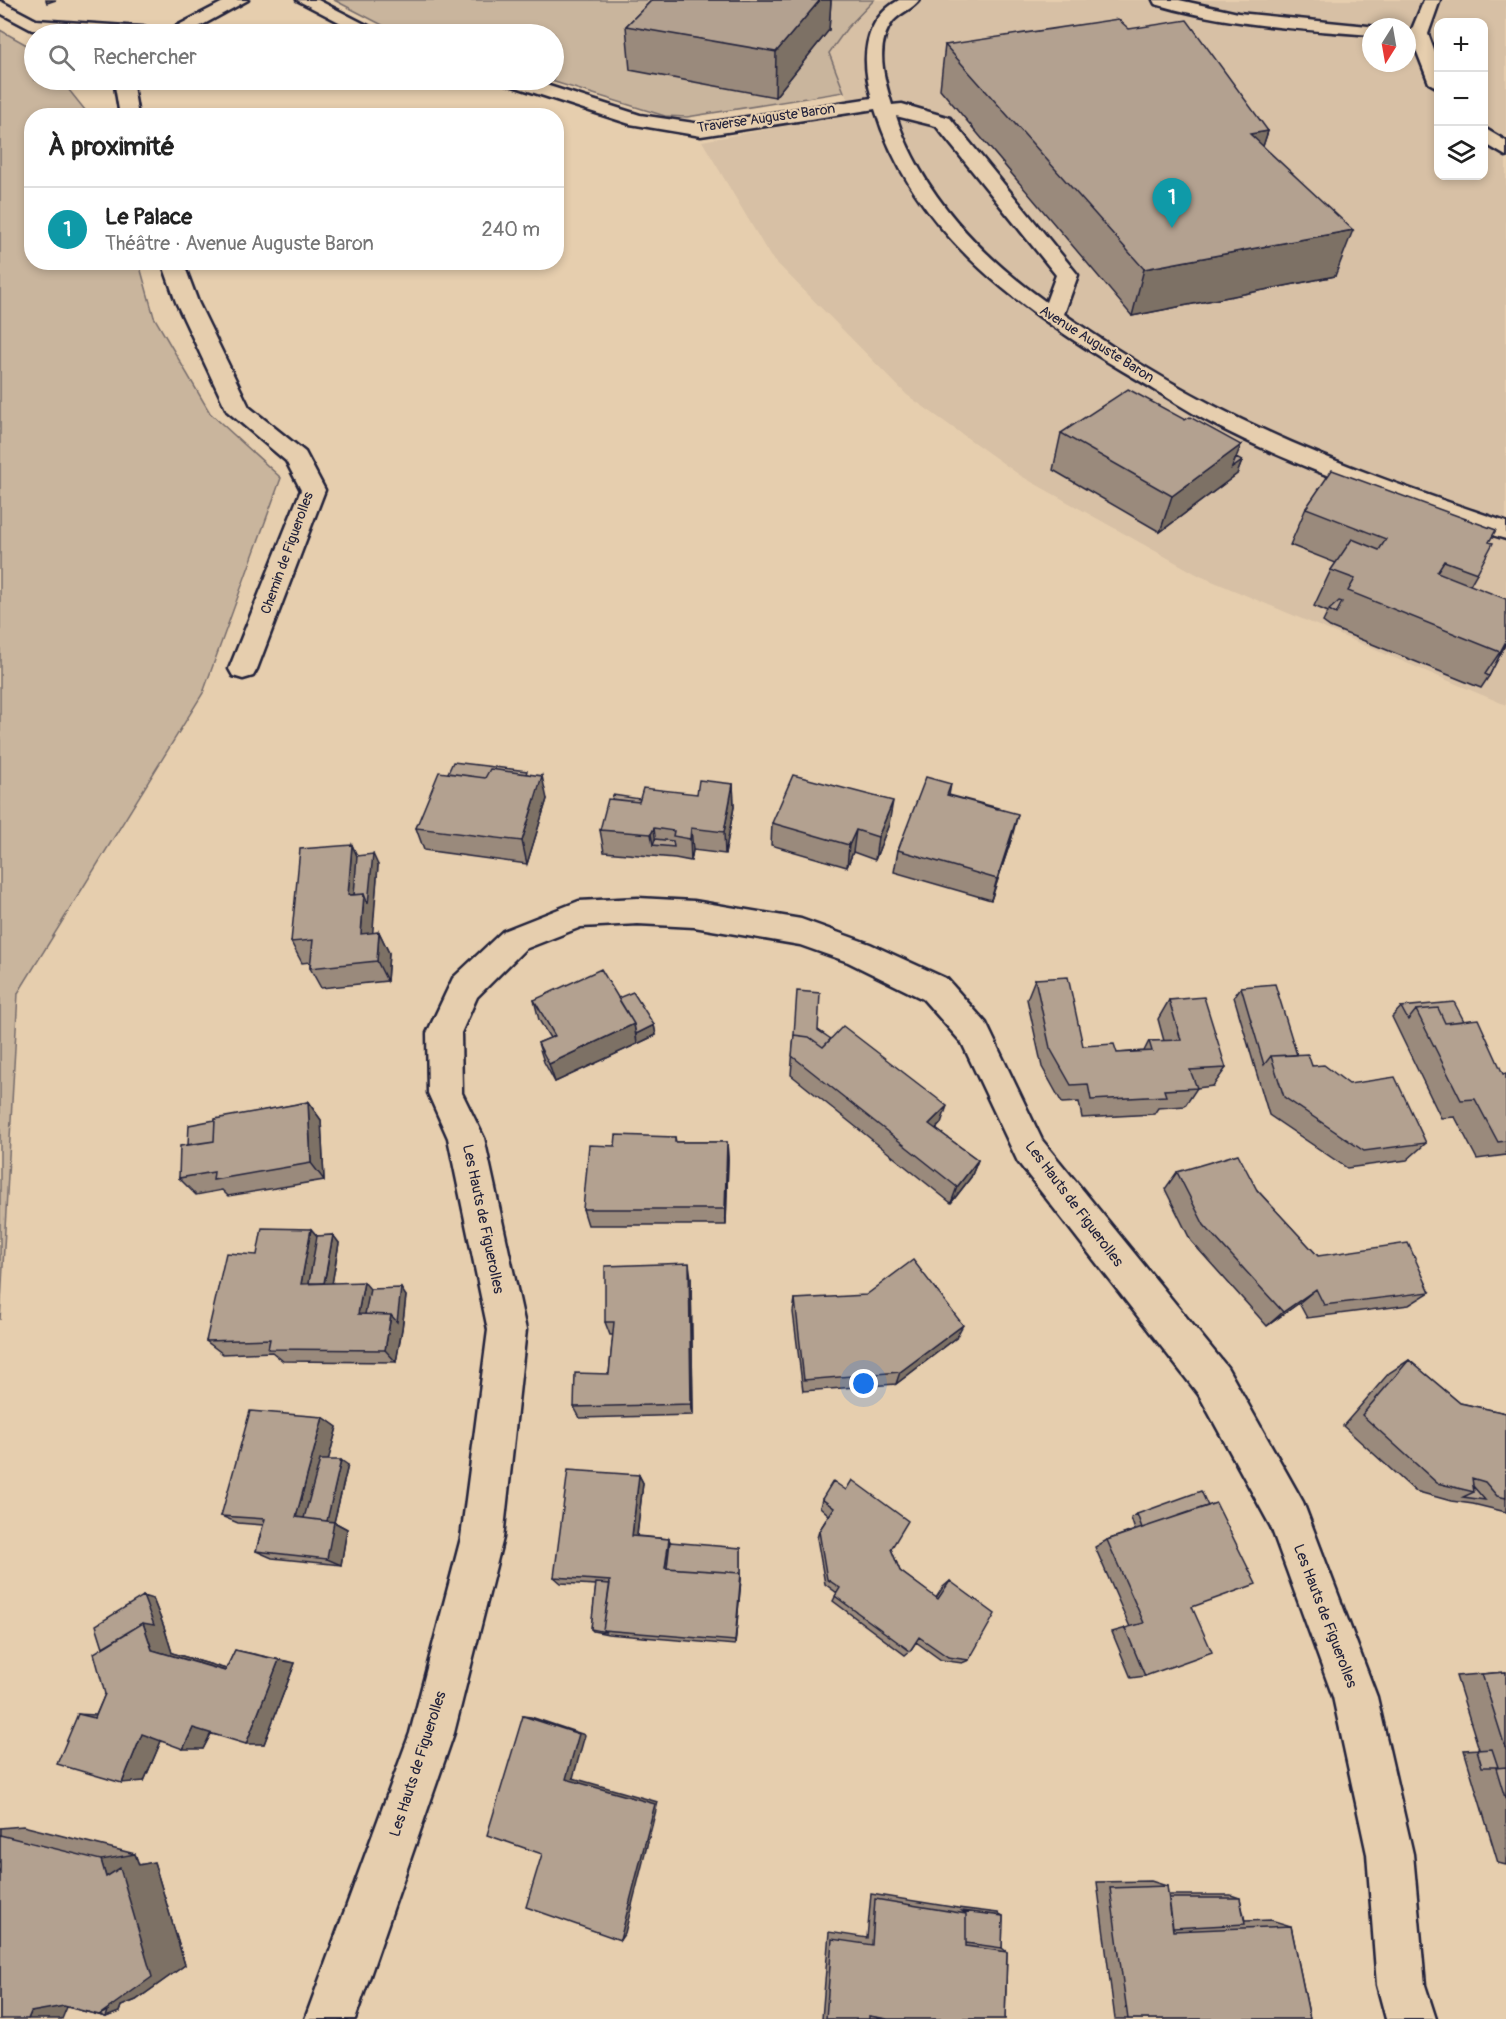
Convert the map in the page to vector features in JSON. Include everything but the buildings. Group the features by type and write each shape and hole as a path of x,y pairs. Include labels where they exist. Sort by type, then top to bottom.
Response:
{"street":[{"path":"194,24 240,0"},
{"path":"305,0 354,24"},
{"name":"Avenue Auguste Baron","path":"911,0 903,4 883,24 873,46 873,66 884,106 899,152 930,201 984,262 1052,316 1098,348 1219,418 1321,464 1506,531"},
{"path":"1161,0 1203,12 1362,29"},
{"path":"1416,29 1432,0"},
{"path":"0,6 29,24"},
{"path":"1416,40 1434,75"},
{"path":"125,90 128,108"},
{"name":"Traverse Auguste Baron","path":"544,90 637,120 702,130 884,106 943,122 1067,275 1052,316"},
{"path":"1488,137 1506,150"},
{"name":"Chemin de Figuerolles","path":"175,270 187,302 239,411 296,457 313,490 243,669"},
{"name":"Les Hauts de Figuerolles","path":"330,2019 432,1733 482,1538 507,1330 466,1138 445,1093 444,1033 465,988 514,940 579,914 638,911 694,914 801,932 860,953 935,989 974,1033 1030,1151 1213,1381 1288,1517 1355,1697 1390,1854 1401,1985 1411,2019"}],"shaded area":[{"path":"334,0 874,0 847,28 829,53 844,92 687,117 665,116 564,85 564,24 380,24"},
{"path":"874,0 1506,0 1506,705 1200,576 1021,476 907,395 770,256 702,141 853,114 829,53 847,28"},
{"path":"0,30 24,43 24,90 69,90 83,108 24,108 24,270 141,270 154,317 210,413 281,478 203,693 18,993 0,1320"}],"place":[{"name":"Le Palace","path":"1172,228"}]}
